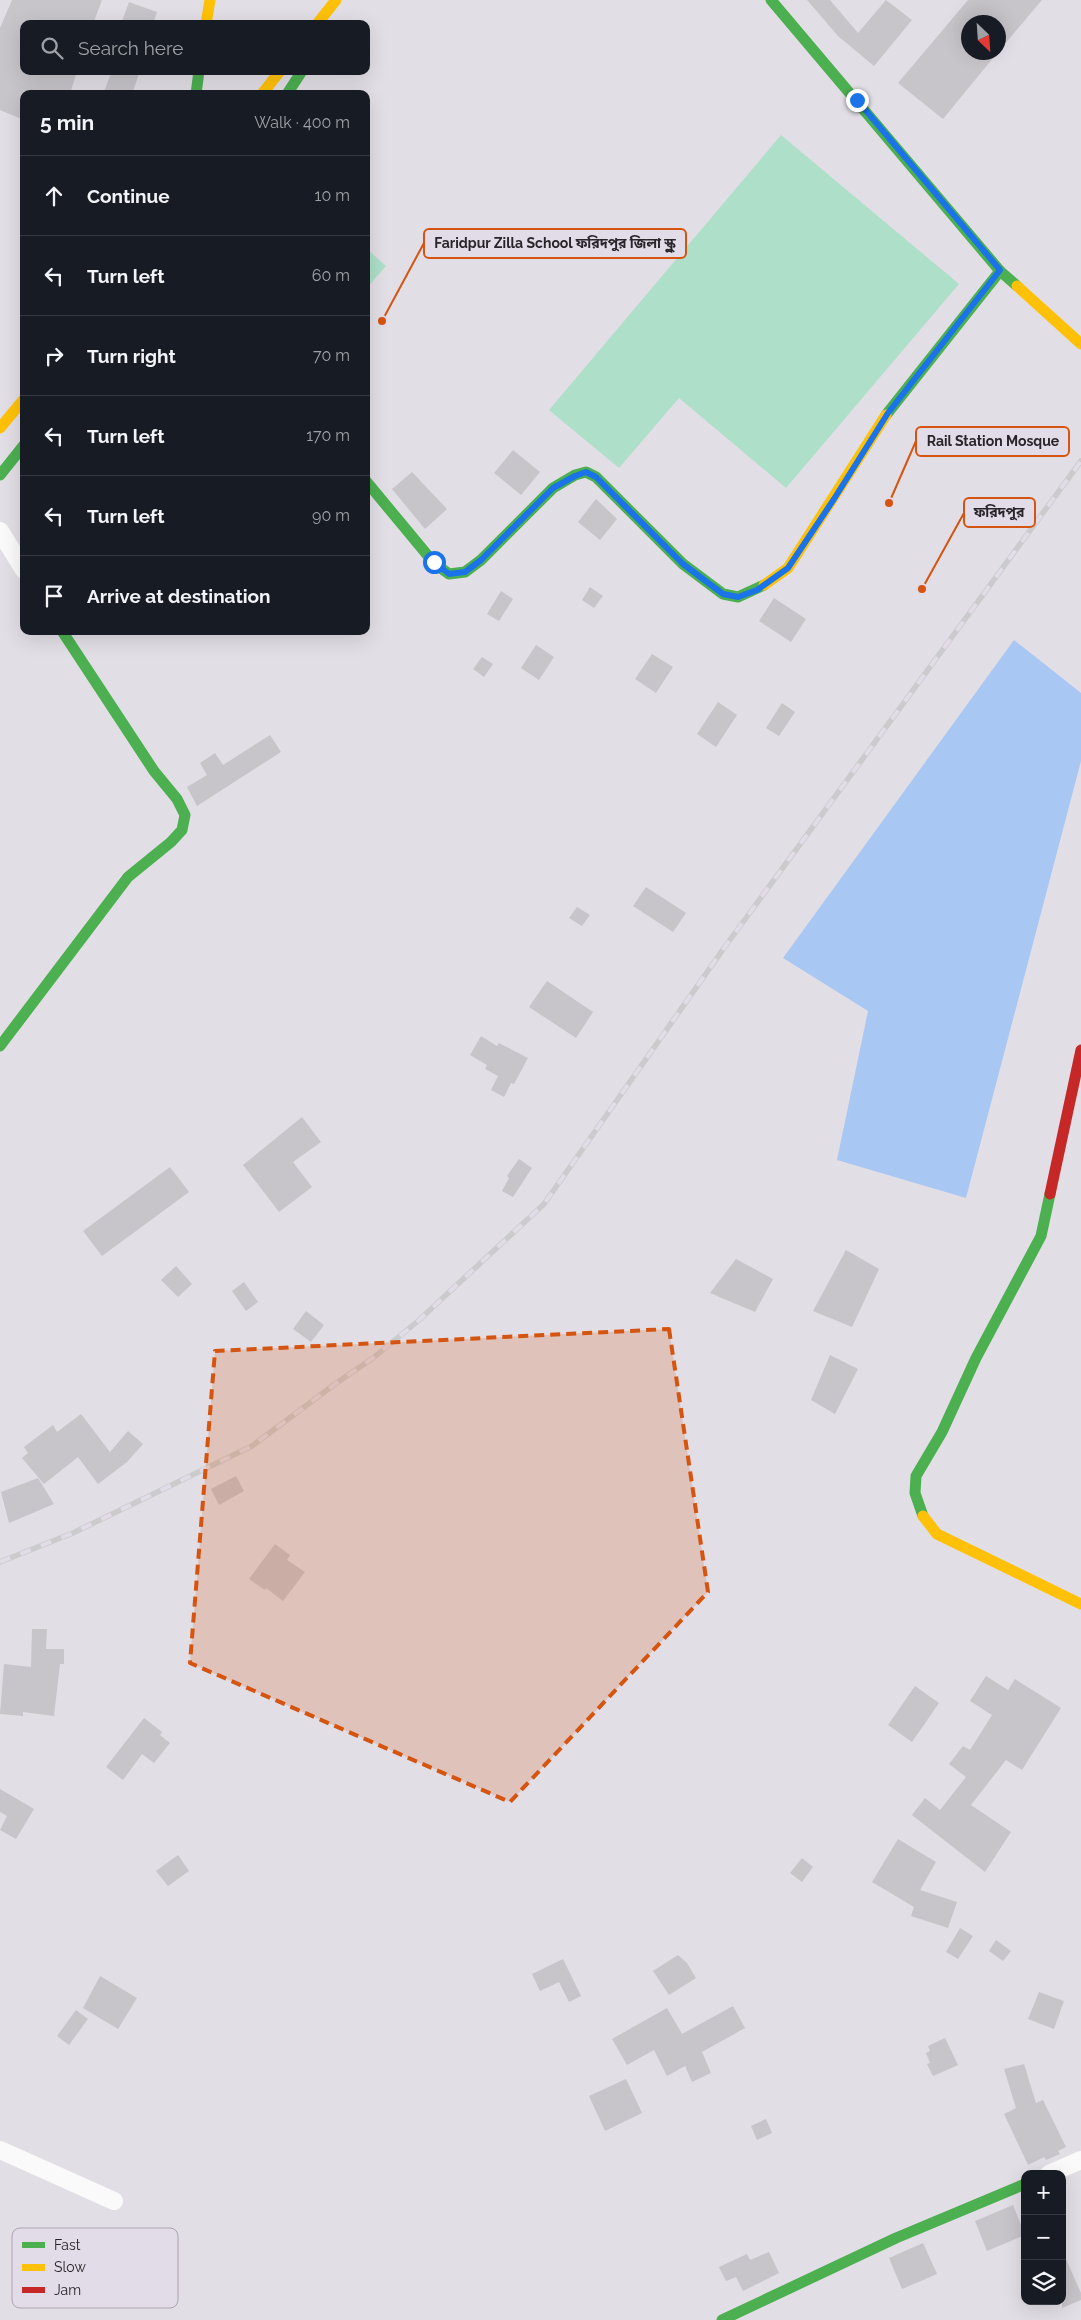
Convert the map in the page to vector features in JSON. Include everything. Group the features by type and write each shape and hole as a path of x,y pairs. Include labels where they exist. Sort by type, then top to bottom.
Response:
{"main road":[{"path":"207,20 210,0"},
{"path":"321,20 336,0"},
{"path":"771,0 1000,270 1075,339"},
{"path":"197,90 198,75"},
{"path":"265,90 277,75"},
{"path":"290,90 299,75"},
{"path":"370,486 434,562 449,574 465,572 481,560 553,488 586,472 596,477 683,564 723,594 738,597 757,590 788,568 888,413 1000,270"},
{"path":"0,428 20,404"},
{"path":"0,475 20,450"},
{"path":"0,1046 128,877 171,842 182,830 185,815 177,799 154,771 65,635"},
{"path":"1081,1050 1041,1236 976,1358 942,1432 916,1476 915,1493 920,1512 937,1534 1081,1604"},
{"path":"722,2320 896,2238 1021,2186"}],"street":[{"path":"1075,339 1081,320"},
{"path":"0,531 20,564"},
{"path":"0,2150 114,2201"},
{"path":"1058,2170 1081,2160"}],"highlighted area":[{"path":"669,1329 708,1592 510,1802 190,1663 215,1351"}],"green space":[{"path":"781,135 959,284 786,488 679,398 619,468 549,410"},
{"path":"370,252 386,266 370,284"}],"water":[{"path":"1014,640 1081,693 1081,761 966,1198 837,1160 868,1011 783,958"}],"building":[{"path":"12,0 102,0 94,20 20,20 20,75 76,75 71,90 20,90 20,118 0,110 0,28"},
{"path":"807,0 830,0 858,33 886,0 912,20 874,66 838,36"},
{"path":"968,0 1042,0 1006,43 1006,15 961,15 961,60 991,60 943,119 898,83"},
{"path":"129,2 157,12 154,20 122,20"},
{"path":"110,75 139,75 133,90 105,90"},
{"path":"513,450 540,472 521,495 494,473"},
{"path":"412,472 447,509 425,529 392,489"},
{"path":"596,499 617,519 600,540 578,522"},
{"path":"590,587 603,596 594,608 582,600"},
{"path":"501,591 513,599 499,621 487,614"},
{"path":"774,598 806,619 791,642 759,621"},
{"path":"536,645 554,657 539,680 521,668"},
{"path":"652,654 673,667 656,693 635,679"},
{"path":"482,657 493,664 484,677 473,669"},
{"path":"718,702 737,715 716,747 697,734"},
{"path":"782,703 795,712 779,736 766,728"},
{"path":"270,735 281,752 197,806 187,787 207,775 200,763 215,753 223,765"},
{"path":"646,887 686,913 673,932 633,906"},
{"path":"577,907 590,915 582,926 569,918"},
{"path":"547,981 593,1012 576,1038 529,1007"},
{"path":"481,1036 497,1046 499,1043 528,1058 514,1084 511,1083 504,1097 491,1090 498,1076 485,1069 487,1065 470,1055"},
{"path":"302,1117 321,1142 293,1162 312,1187 279,1212 243,1165"},
{"path":"519,1159 532,1168 513,1197 502,1191 509,1178 507,1176"},
{"path":"170,1167 189,1192 102,1256 83,1231"},
{"path":"846,1250 879,1269 852,1327 813,1311"},
{"path":"736,1259 773,1279 755,1312 710,1293"},
{"path":"176,1266 192,1284 178,1297 161,1280"},
{"path":"244,1282 258,1302 246,1311 232,1291"},
{"path":"306,1311 324,1325 311,1342 293,1329"},
{"path":"830,1355 858,1369 835,1414 811,1400"},
{"path":"81,1414 110,1452 128,1431 143,1444 127,1462 98,1484 78,1457 44,1484 22,1458 28,1453 24,1447 53,1425 57,1432"},
{"path":"236,1476 244,1491 219,1505 211,1489"},
{"path":"38,1478 54,1504 9,1523 1,1492"},
{"path":"275,1544 290,1555 287,1560 305,1572 283,1601 266,1588 265,1590 249,1579"},
{"path":"32,1629 47,1629 46,1649 64,1649 64,1664 60,1664 54,1716 23,1712 23,1716 0,1714 4,1664 31,1667"},
{"path":"986,1676 1008,1690 1015,1679 1061,1708 1022,1770 1006,1760 971,1805 1011,1832 985,1872 912,1815 925,1798 940,1810 966,1777 949,1764 963,1746 970,1750 992,1715 970,1701"},
{"path":"915,1686 939,1703 912,1742 888,1725"},
{"path":"144,1718 162,1732 160,1735 170,1743 154,1763 142,1754 123,1780 106,1767"},
{"path":"0,1789 34,1809 16,1839 0,1830 7,1816 0,1812"},
{"path":"898,1839 936,1862 920,1890 957,1902 948,1928 911,1916 914,1907 872,1882"},
{"path":"178,1855 189,1871 168,1886 156,1871"},
{"path":"802,1858 813,1867 802,1882 790,1873"},
{"path":"960,1928 973,1936 958,1959 946,1952"},
{"path":"996,1940 1011,1951 1003,1961 989,1951"},
{"path":"678,1955 687,1963 696,1978 669,1995 653,1971"},
{"path":"563,1959 581,1996 569,2002 559,1982 540,1991 532,1974"},
{"path":"100,1976 137,1998 118,2029 83,2008"},
{"path":"1039,1992 1064,2001 1054,2029 1028,2019"},
{"path":"733,2006 745,2028 702,2052 711,2073 692,2082 685,2066 667,2076 654,2050 627,2065 612,2039 667,2008 682,2034"},
{"path":"76,2010 88,2019 69,2045 57,2036"},
{"path":"945,2038 958,2065 933,2076 927,2064 930,2063 926,2053 930,2051 928,2046"},
{"path":"1024,2064 1036,2103 1043,2100 1066,2147 1058,2151 1060,2154 1046,2160 1044,2157 1028,2165 1004,2114 1016,2108 1004,2069"},
{"path":"626,2079 642,2113 605,2131 589,2096"},
{"path":"766,2119 772,2133 757,2140 751,2126"},
{"path":"1013,2205 1021,2225 1021,2237 987,2251 975,2221"},
{"path":"923,2243 937,2274 902,2289 889,2258"},
{"path":"769,2252 779,2273 743,2291 736,2277 726,2281 719,2267 747,2254 750,2260"},
{"path":"1066,2259 1081,2293 1081,2300 1062,2308 1062,2305 1066,2305"}],"railway":[{"path":"0,1562 73,1533 252,1446 373,1358 418,1321 544,1204 724,948 1081,461"}],"traffic: fast":[{"path":"771,0 1000,271 1017,286"},
{"path":"197,90 198,75"},
{"path":"290,90 299,75"},
{"path":"886,415 1000,271"},
{"path":"0,475 20,450"},
{"path":"370,486 434,563 449,574 465,572 481,560 553,488 575,475 586,472 596,477 683,564 723,594 738,597 764,585"},
{"path":"0,1046 128,877 171,842 182,830 185,815 177,799 154,771 65,635"},
{"path":"923,1516 915,1493 916,1476 942,1432 976,1358 1041,1236 1050,1194"},
{"path":"722,2320 896,2238 1021,2186"}],"traffic: slow":[{"path":"207,20 210,0"},
{"path":"320,20 336,0"},
{"path":"265,90 277,75"},
{"path":"1017,286 1081,344"},
{"path":"0,428 20,404"},
{"path":"764,585 788,568 886,415"},
{"path":"923,1516 937,1534 1081,1604"}],"traffic: jam":[{"path":"1050,1194 1081,1050"}],"place":[{"name":"Faridpur Zilla School ফরিদপুর জিলা স্কুল","path":"382,321"},
{"name":"Rail Station Mosque","path":"889,503"},
{"name":"ফরিদপুর","path":"922,589"}],"route":[{"path":"434,562 449,574 465,572 481,560 501,537 553,488 586,472 596,477 683,564 723,594 738,597 757,590 788,568 888,413 1000,270 857,100"}]}
